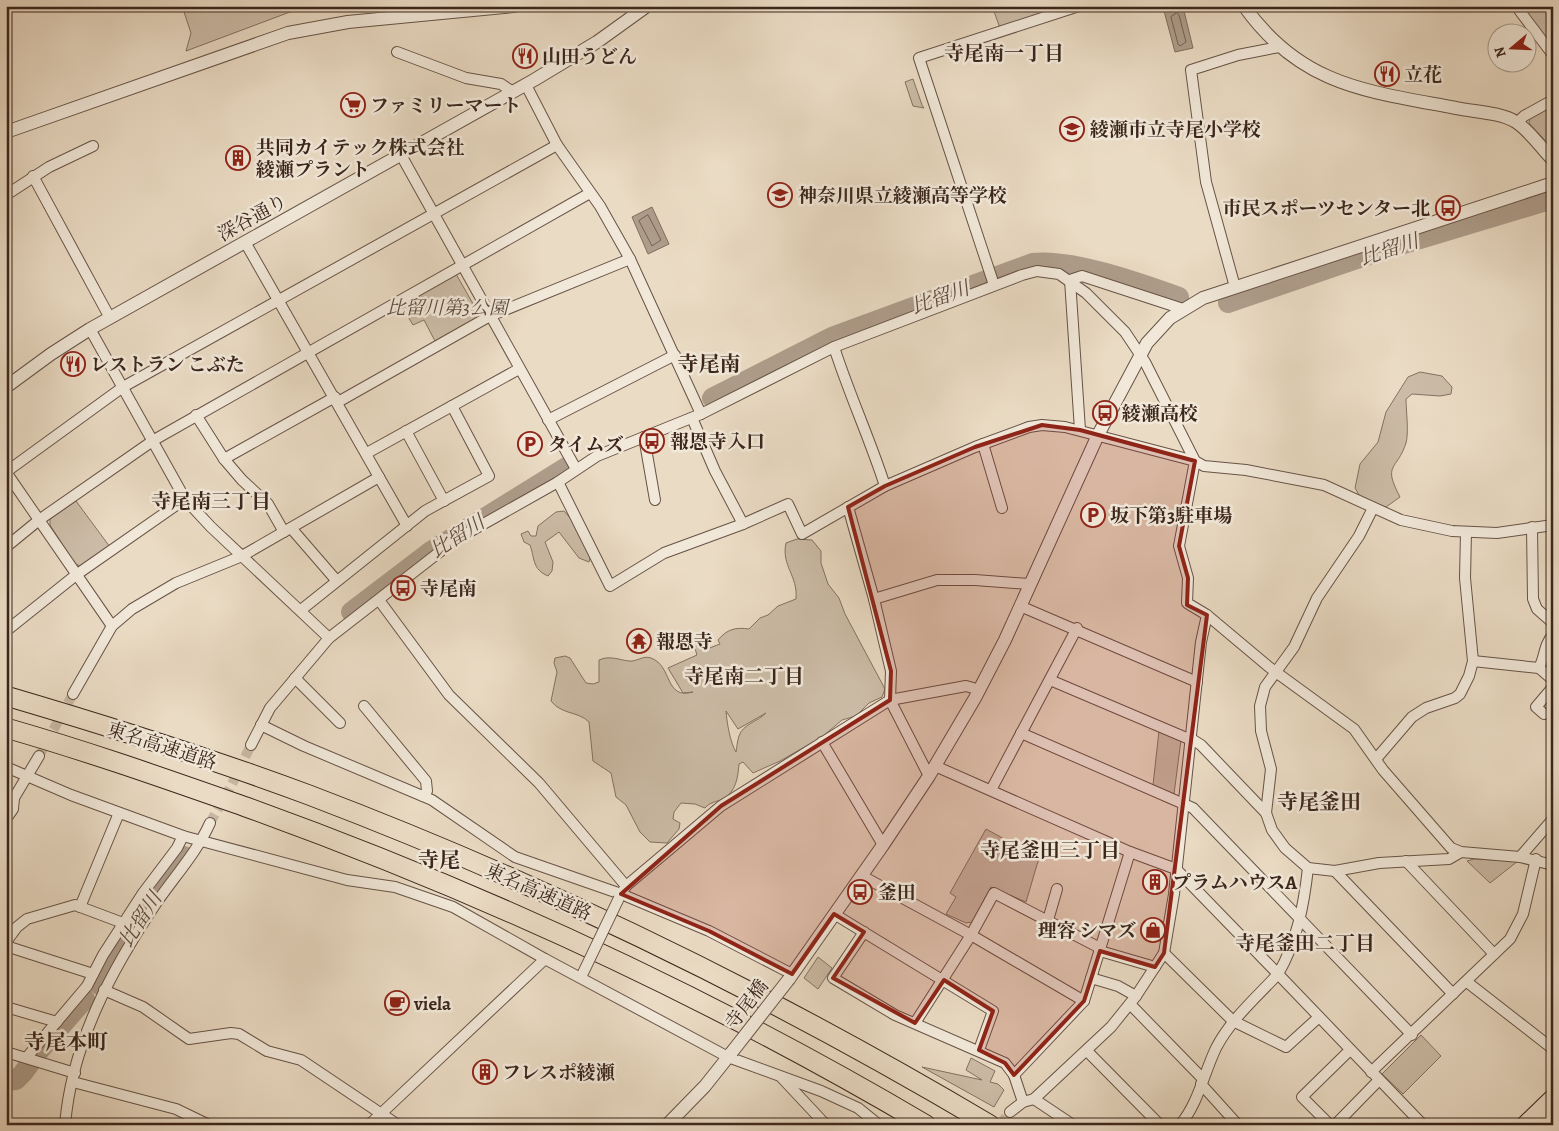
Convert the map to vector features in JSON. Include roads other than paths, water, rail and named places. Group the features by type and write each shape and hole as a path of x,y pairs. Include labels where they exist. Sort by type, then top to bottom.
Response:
{"highway":[{"name":"東名高速道路","path":"6,696 223,765 309,795 548,893 786,1010 900,1071 990,1125"},
{"name":"東名高速道路","path":"6,728 161,777 473,894 617,959 737,1020 926,1125"}],"main road":[{"path":"1524,1125 1553,1097"},
{"path":"1542,1125 1553,1114"}],"street":[{"path":"6,132 288,33 348,22 514,6"},
{"path":"993,280 919,58 1078,6"},
{"path":"1244,6 1279,47 1312,70 1353,87 1502,117 1517,123 1553,160"},
{"path":"1516,6 1553,55"},
{"name":"深谷通り","path":"6,387 51,354 90,329 526,85 597,42 642,7"},
{"path":"1234,287 1206,182 1191,70 1238,55 1279,47"},
{"path":"398,52 466,78 501,84 513,92"},
{"path":"526,85 557,145 590,193 630,259 675,355 715,471 743,524"},
{"path":"1517,123 1524,116 1553,100"},
{"path":"112,626 6,472 123,387 557,145"},
{"path":"6,195 33,176 94,146"},
{"path":"401,155 576,469"},
{"path":"33,176 110,318"},
{"name":"寺尾橋","path":"668,1125 730,1054 791,976 862,876 932,771 980,690 1098,435 1140,354 1153,334 1183,309 1202,298 1553,183"},
{"path":"6,547 40,520 154,440 590,193"},
{"path":"245,242 407,526"},
{"path":"224,459 490,316 630,259"},
{"path":"251,745 270,708 329,638 455,540 558,482 597,456 697,416 834,347 993,280 1037,271 1059,274 1070,280 1086,293 1125,332 1140,354 1194,462 1179,546 1188,578 1187,602 1207,615 1275,672 1354,728 1376,759 1451,848 1461,852 1520,856 1553,865"},
{"path":"1070,280 1082,276 1183,309"},
{"path":"1070,280 1080,430"},
{"path":"90,329 154,440 185,499 329,638"},
{"path":"834,347 847,390 865,429 885,486"},
{"path":"548,420 675,355"},
{"path":"367,453 519,368"},
{"path":"301,610 336,580 425,511 489,476 452,406"},
{"path":"196,415 224,459 242,480 268,504 287,530 336,580"},
{"path":"558,482 610,586 664,553 743,524 788,504 802,534 885,486 983,444 1029,427 1042,425 1080,430 1204,466 1246,470 1324,485 1373,508 1409,522 1466,532 1497,533 1553,525"},
{"path":"406,431 444,500"},
{"path":"644,437 655,500"},
{"path":"983,444 1002,508"},
{"path":"73,694 112,626 132,609 176,582 242,556 379,476"},
{"path":"6,631 76,575 185,499"},
{"path":"848,507 874,599 891,671 890,700 932,771 991,790 1130,852 1176,869 1423,1125"},
{"path":"1266,814 1271,769 1261,731 1260,706 1265,687 1294,647 1317,598 1358,536 1373,508"},
{"path":"1532,527 1533,599 1537,609 1553,623"},
{"path":"1376,759 1412,717 1426,708 1455,698 1460,694 1473,661 1465,578 1466,532"},
{"path":"874,599 937,580 975,580 1029,584"},
{"path":"379,600 450,695 539,783 622,893"},
{"path":"1020,606 1077,628 1197,682"},
{"path":"1010,1112 1023,1102 1034,1100 1087,1051 1130,1004 1164,953 1172,913 1201,642 1207,615"},
{"path":"991,790 1077,628"},
{"path":"1539,668 1545,656 1547,641 1553,636"},
{"path":"1473,661 1539,668 1553,680"},
{"path":"295,678 340,723"},
{"path":"1050,680 1201,745 1266,814 1278,839 1308,868 1335,871 1379,863 1449,859 1461,852"},
{"path":"582,976 622,893 721,806 890,700 966,686 980,690"},
{"path":"1536,707 1553,687"},
{"path":"364,706 426,781 427,791 424,796"},
{"path":"261,725 304,746 424,796 515,857 622,893 709,931 791,976"},
{"path":"1021,733 1193,808 1412,1035"},
{"path":"822,742 883,845"},
{"path":"6,819 13,809 10,796 28,776 39,756"},
{"path":"6,767 183,836 347,880 395,887 453,907 545,959 582,976 730,1054 858,1108 879,1125"},
{"path":"80,907 119,812"},
{"path":"1520,856 1553,819"},
{"path":"65,1125 74,1078 87,1029 104,990 142,925 202,841 210,823"},
{"path":"31,1059 57,1022 87,986 123,923 183,836"},
{"path":"1014,1075 1084,1001 1130,852"},
{"path":"1372,1072 1510,939 1518,926 1527,901 1536,859"},
{"path":"1406,861 1494,954"},
{"path":"1180,1125 1216,1048 1233,1021 1278,974 1285,962 1300,918 1308,868"},
{"path":"1335,871 1453,994"},
{"path":"862,876 971,935 1084,1001"},
{"path":"1048,920 1057,888"},
{"path":"915,1023 944,980 994,893 1100,949 1155,967"},
{"path":"93,974 6,944 17,927 27,919 75,905 123,923"},
{"path":"834,914 993,1011 978,1050"},
{"path":"864,932 833,978 895,1015 1005,1063 1014,1075 1023,1102"},
{"path":"1164,953 1233,1021 1286,1047 1319,1017"},
{"path":"369,1125 457,1039 545,959"},
{"path":"1091,978 1118,986 1136,996"},
{"path":"1467,982 1553,1049"},
{"path":"104,990 143,1007 190,1039 231,1033 239,1034 267,1051 301,1060 382,1112 398,1125"},
{"path":"1130,1004 1202,1081 1238,1125"},
{"path":"6,1007 57,1022"},
{"path":"1330,1125 1302,1097 1350,1050"},
{"path":"1087,1051 1160,1125"},
{"path":"6,1052 31,1059 74,1078 176,1109 209,1125"},
{"path":"781,1077 826,1125"},
{"path":"1335,1125 1379,1080"},
{"path":"1034,1100 1074,1125"}],"water":[{"path":"1183,7 1193,48 1175,52 1164,11"},
{"path":"652,207 669,244 648,254 632,217"}],"waterway":[{"name":"比留川","path":"1228,303 1377,252 1553,199"},
{"name":"比留川","path":"712,398 832,337 1033,263 1048,262 1086,268 1127,279 1179,297"},
{"name":"比留川","path":"351,612 431,551 568,466"},
{"name":"比留川","path":"99,985 141,914 184,856"},
{"name":"比留川","path":"6,1081 16,1080 23,1073 39,1051 85,999"}],"tunnel":[{"path":"39,756 73,694"},
{"path":"210,823 251,745"},
{"path":"1000,1125 1010,1112"}],"place":[{"name":"山田うどん","path":"525,56"},
{"name":"立花","path":"1387,74"},
{"name":"ファミリーマート","path":"353,105"},
{"name":"綾瀬市立寺尾小学校","path":"1072,129"},
{"name":"共同カイテック株式会社 綾瀬プラント","path":"238,158"},
{"name":"神奈川県立綾瀬高等学校","path":"780,195"},
{"name":"市民スポーツセンター北","path":"1448,208"},
{"name":"レストラン こぶた","path":"73,364"},
{"name":"綾瀬高校","path":"1105,413"},
{"name":"報恩寺入口","path":"652,441"},
{"name":"タイムズ","path":"530,444"},
{"name":"坂下第3駐車場","path":"1093,515"},
{"name":"寺尾南","path":"403,588"},
{"name":"報恩寺","path":"639,641"},
{"name":"プラムハウスA","path":"1155,882"},
{"name":"釜田","path":"860,892"},
{"name":"理容 シマズ","path":"1153,930"},
{"name":"viela","path":"397,1003"},
{"name":"フレスポ綾瀬","path":"485,1072"}],"district":[{"name":"寺尾南一丁目","path":"1004,53"},
{"name":"寺尾南","path":"709,364"},
{"name":"寺尾南三丁目","path":"211,501"},
{"name":"寺尾南二丁目","path":"744,676"},
{"name":"寺尾釜田","path":"1319,802"},
{"name":"寺尾釜田三丁目","path":"1050,850"},
{"name":"寺尾","path":"439,860"},
{"name":"寺尾釜田二丁目","path":"1305,943"},
{"name":"寺尾本町","path":"66,1042"}],"park label":[{"name":"比留川第3公園","path":"447,307"}]}
